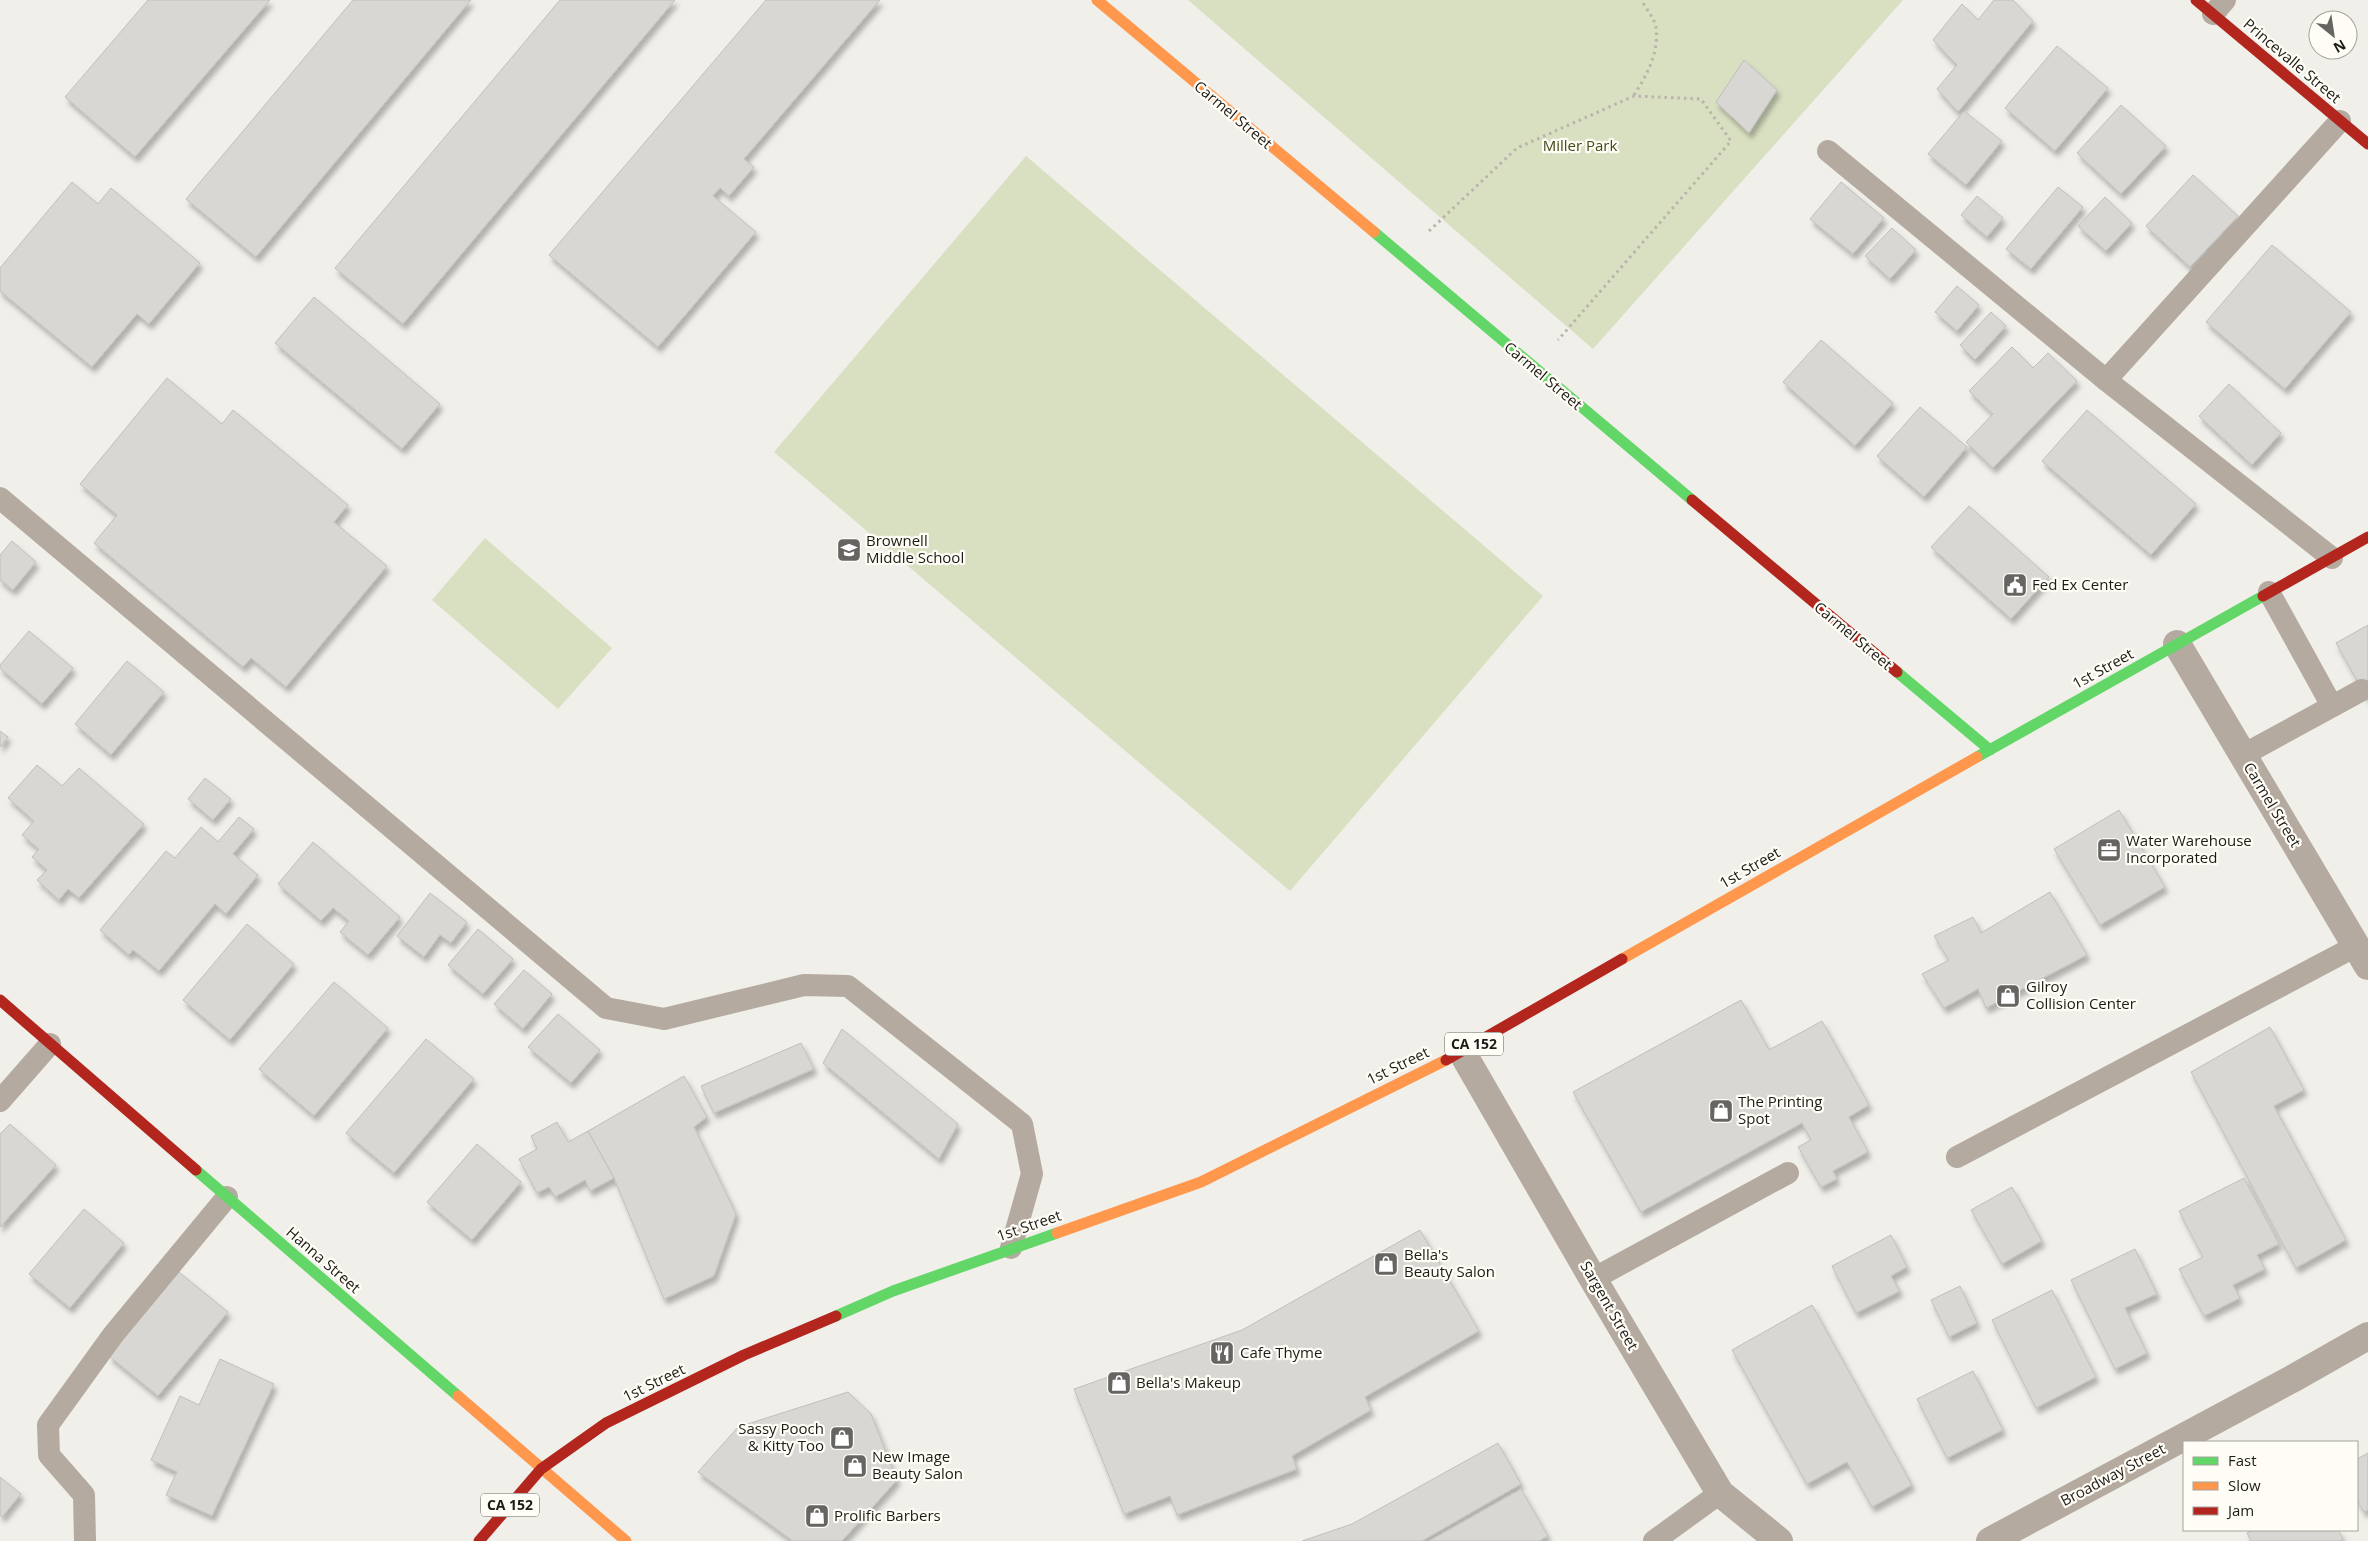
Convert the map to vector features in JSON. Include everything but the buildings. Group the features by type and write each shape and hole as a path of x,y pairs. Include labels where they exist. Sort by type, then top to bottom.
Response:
{"street":[{"name":"Carmel Street","path":"1098,0 1533,368 1990,750"},
{"name":"Princevalle Street","path":"2212,5 2368,144"},
{"name":"1st Street","path":"479,1541 541,1469 606,1424 744,1356 892,1291 1201,1182 1462,1052 1780,868 2368,537"},
{"name":"Carmel Street","path":"2177,644 2362,956"},
{"name":"Hanna Street","path":"0,1000 626,1541"},
{"name":"Sargent Street","path":"1462,1052 1720,1493 1779,1541"},
{"name":"Broadway Street","path":"1990,1541 2292,1380 2368,1336"}],"lane":[{"path":"2106,380 2340,120"},
{"path":"1828,151 2106,380 2332,558"},
{"path":"0,498 606,1008 664,1019 804,985 848,986 1022,1124 1032,1174 1011,1248"},
{"path":"2269,592 2332,706"},
{"path":"2243,755 2362,690"},
{"path":"1957,1157 2362,956"},
{"path":"0,1100 50,1044"},
{"path":"1593,1278 1788,1173"},
{"path":"85,1541 84,1495 49,1455 48,1425 113,1335 227,1197"},
{"path":"1654,1541 1720,1493"}],"path":[{"path":"1634,96 1645,79 1654,56 1656,27 1641,0"},
{"path":"1403,258 1445,214 1517,148 1634,96 1701,99 1731,141 1533,368"}],"green space":[{"name":"Miller Park","path":"1188,0 1903,0 1593,349"},
{"path":"1026,156 1543,596 1290,891 774,452"},
{"path":"485,538 612,648 558,709 432,600"}],"traffic: fast":[{"path":"1374,232 1692,500"},
{"path":"1977,757 2263,596"},
{"path":"1897,672 1990,750"},
{"path":"196,1170 458,1396"},
{"path":"836,1316 893,1291 1057,1233"}],"traffic: slow":[{"path":"1097,0 1374,232"},
{"path":"1622,959 1977,757"},
{"path":"1057,1233 1201,1182 1446,1060"},
{"path":"458,1396 626,1541"}],"traffic: jam":[{"path":"2196,0 2368,144"},
{"path":"1692,500 1897,672"},
{"path":"2263,596 2368,537"},
{"path":"1446,1060 1622,959"},
{"path":"0,1000 196,1170"},
{"path":"479,1541 541,1469 606,1423 744,1355 836,1316"}],"place":[{"name":"Brownell Middle School","path":"849,550"},
{"name":"Fed Ex Center","path":"2015,585"},
{"name":"Water Warehouse Incorporated","path":"2109,850"},
{"name":"Gilroy Collision Center","path":"2008,996"},
{"name":"The Printing Spot","path":"1721,1111"},
{"name":"Bella's Beauty Salon","path":"1386,1264"},
{"name":"Cafe Thyme","path":"1222,1353"},
{"name":"Bella's Makeup","path":"1119,1383"},
{"name":"Sassy Pooch & Kitty Too","path":"842,1438"},
{"name":"New Image Beauty Salon","path":"855,1466"},
{"name":"Prolific Barbers","path":"817,1516"}]}
